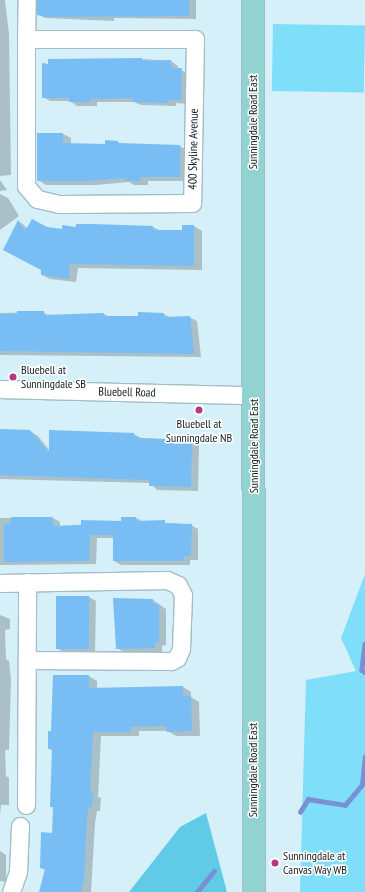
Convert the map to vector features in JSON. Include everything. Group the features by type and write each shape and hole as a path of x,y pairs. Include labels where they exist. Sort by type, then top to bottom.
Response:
{"main road":[{"name":"Sunningdale Road East","path":"253,0 254,892"}],"street":[{"name":"400 Skyline Avenue","path":"26,39 195,39 192,203 59,204 38,199 26,186 26,39 27,0"},
{"name":"Bluebell Road","path":"0,389 254,395"},
{"path":"0,583 167,580 178,585 183,595 181,649 177,658 171,661 26,660"},
{"path":"26,805 27,582"},
{"path":"11,892 18,872 20,826"}],"shaded area":[{"path":"273,24 365,26 364,93 272,91"},
{"path":"365,574 365,892 300,892 306,680 356,671 341,638"},
{"path":"206,813 227,892 129,892 180,827"}],"building":[{"path":"37,0 189,0 189,16 46,17 37,15"},
{"path":"142,58 142,61 171,60 171,68 182,68 181,100 169,100 169,103 133,102 133,98 90,99 90,102 69,102 69,98 42,98 42,63 48,64 48,59"},
{"path":"37,133 63,133 63,143 105,144 105,140 118,141 118,143 180,145 180,177 141,177 140,181 125,181 125,178 87,181 37,181"},
{"path":"32,219 47,227 62,229 62,225 76,227 76,224 93,224 153,226 153,230 182,230 182,225 194,225 194,266 70,264 69,279 41,275 41,270 3,250 18,220 25,231"},
{"path":"17,311 44,311 44,315 104,313 104,316 138,316 138,312 164,313 164,317 190,316 194,354 0,351 0,314 17,314"},
{"path":"0,429 30,430 49,453 49,430 134,433 134,436 140,438 192,440 191,487 149,486 149,480 0,475"},
{"path":"11,517 53,517 53,526 81,525 81,520 121,521 121,517 136,517 136,521 165,520 165,523 192,524 191,556 184,556 184,561 113,561 113,535 90,535 89,561 4,562 4,524 11,524"},
{"path":"56,596 89,596 89,649 56,649"},
{"path":"113,598 153,599 153,604 159,604 159,642 155,642 155,648 116,649"},
{"path":"53,675 89,675 89,688 183,686 183,696 191,696 192,731 167,732 166,726 131,727 131,732 93,732 90,792 93,792 92,807 89,807 87,818 84,880 81,892 39,892 45,869 40,868 41,832 52,833 53,807 50,807 52,749 48,749 48,731 51,731"}],"waterway":[{"path":"365,644 362,670 365,672"},
{"path":"300,812 308,799 345,805 362,785 365,757"},
{"path":"197,892 214,871"}],"place":[{"name":"Bluebell at Sunningdale SB","path":"13,377"},
{"name":"Bluebell at Sunningdale NB","path":"199,410"},
{"name":"Sunningdale at Canvas Way WB","path":"275,863"}]}
